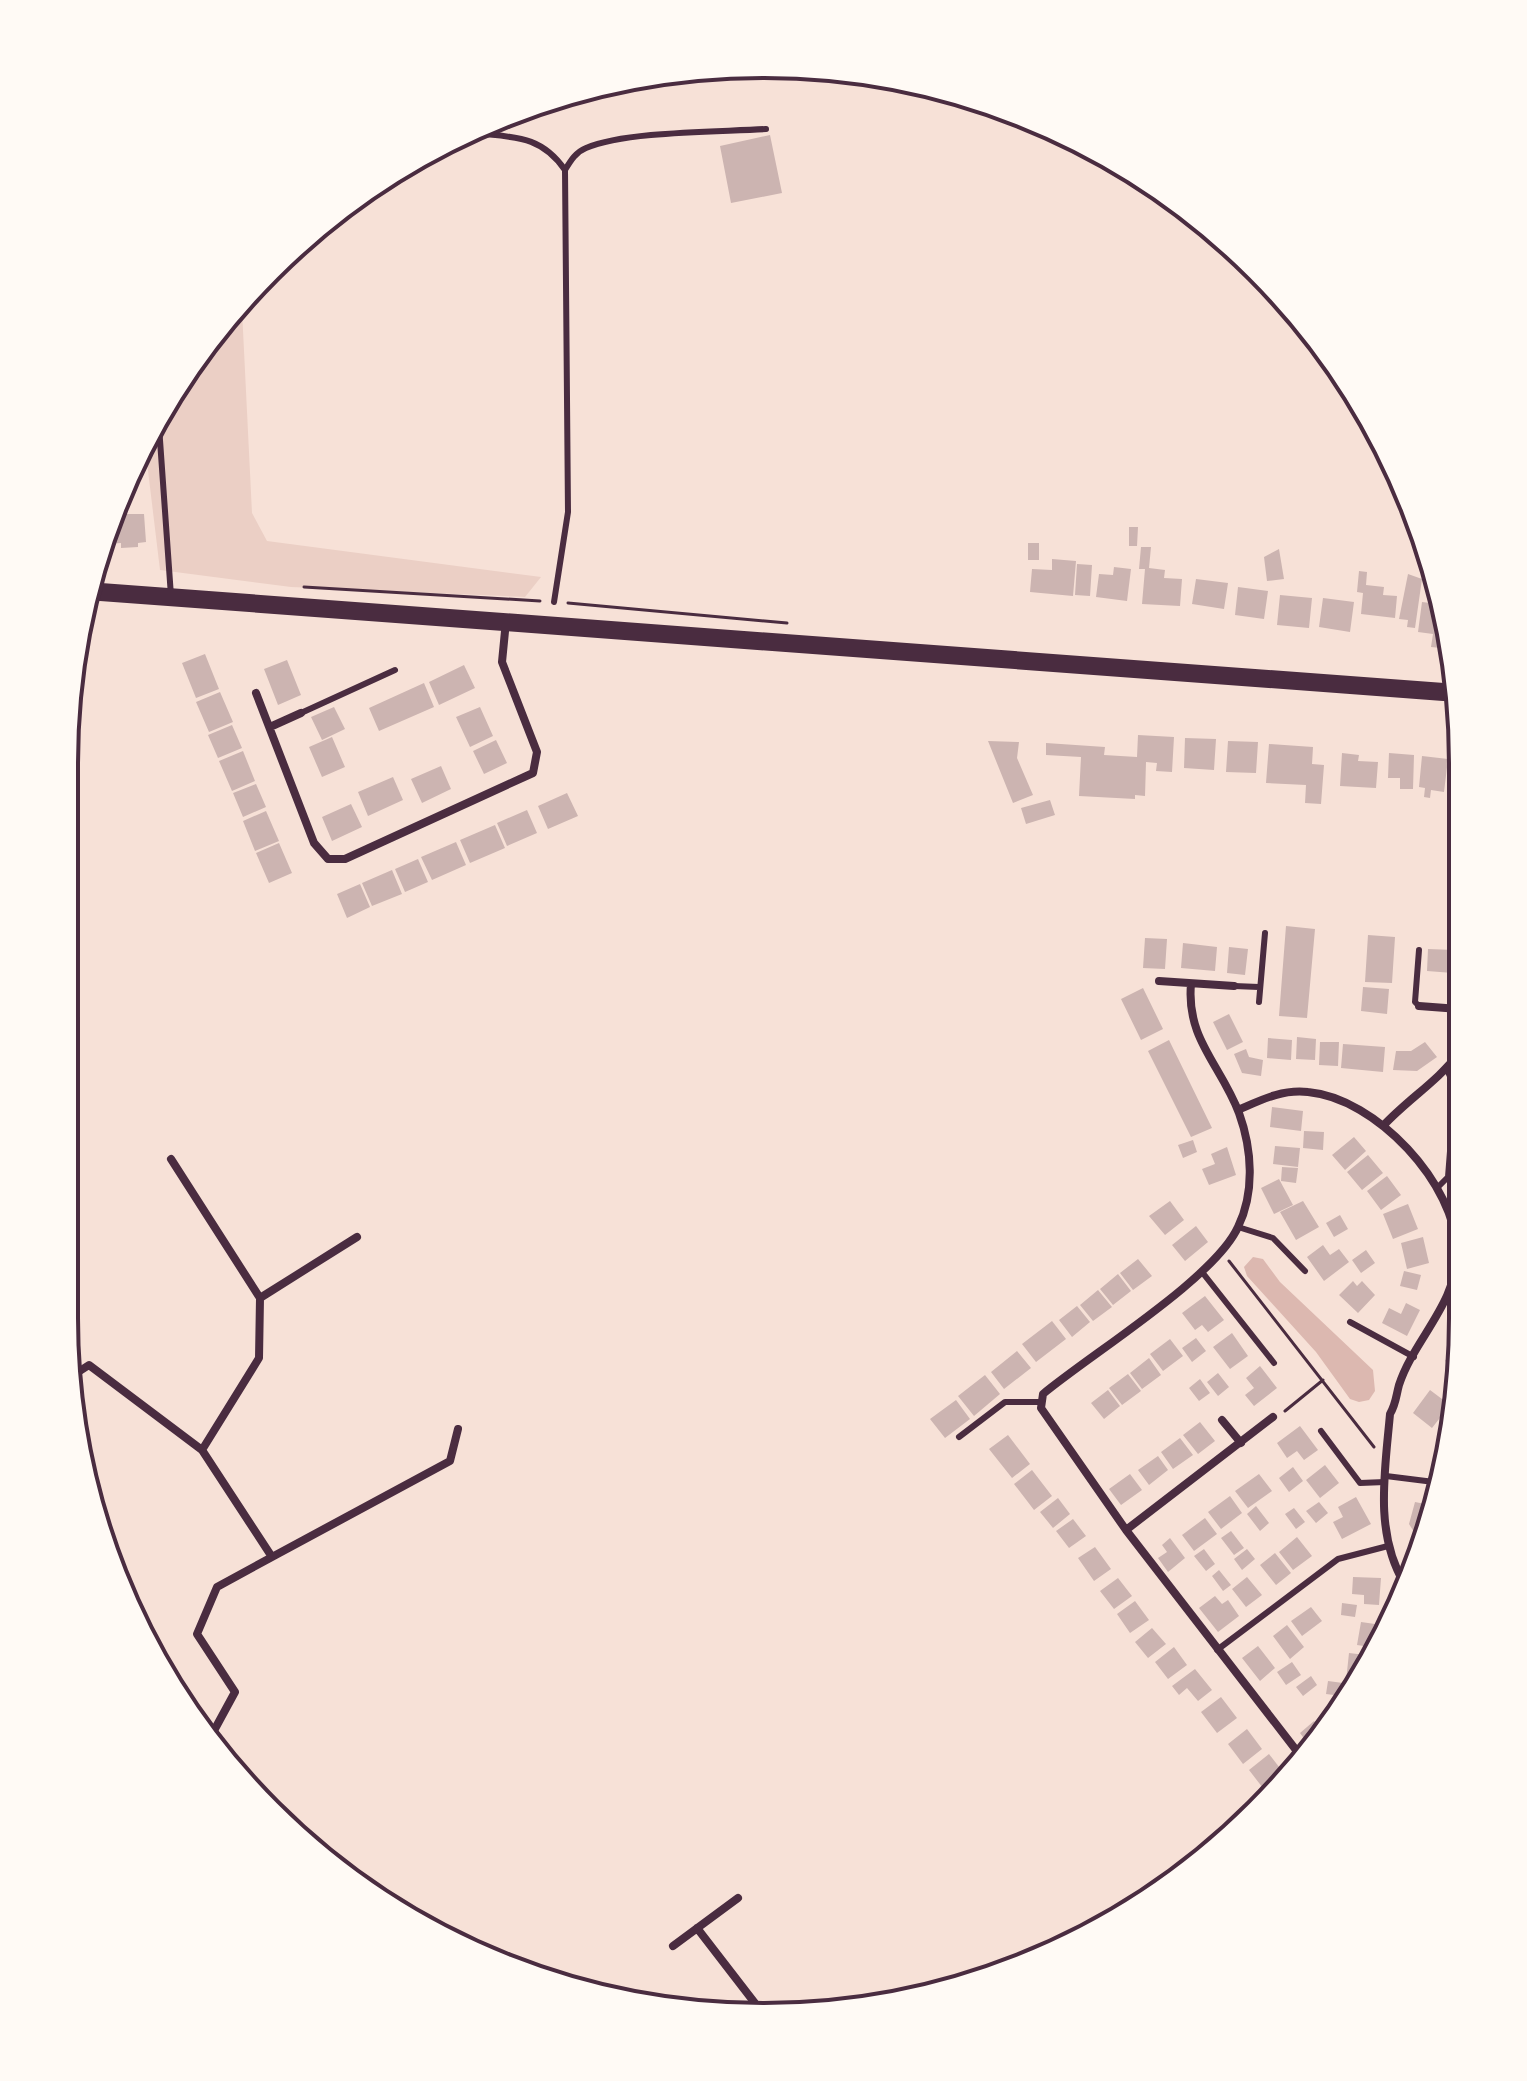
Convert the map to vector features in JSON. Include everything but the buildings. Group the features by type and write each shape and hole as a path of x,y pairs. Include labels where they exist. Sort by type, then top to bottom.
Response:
{"highway":[{"path":"100,592 1445,692"}],"street":[{"path":"256,693 314,843 328,859 345,859 533,773 537,752 502,662 506,620"},
{"path":"270,727 301,713"},
{"path":"1159,981 1234,986"},
{"path":"1191,984 1191,1019 1238,1110 1250,1164 1248,1193 1238,1227 1202,1272 1054,1385 1043,1394 1041,1402 1045,1415 1126,1530 1295,1749"},
{"path":"1419,1006 1449,1008"},
{"path":"1383,1126 1404,1103 1449,1067"},
{"path":"1238,1110 1287,1091 1311,1092 1339,1101 1383,1126 1410,1149 1437,1188 1449,1214"},
{"path":"171,1159 260,1298 259,1358 202,1450"},
{"path":"260,1298 357,1237"},
{"path":"1400,1573 1388,1546 1386,1463 1390,1414 1399,1385 1449,1291"},
{"path":"80,1371 89,1365 202,1450 272,1557"},
{"path":"1126,1530 1273,1417"},
{"path":"1222,1420 1241,1443"},
{"path":"215,1728 235,1692 197,1634 217,1587 450,1461 458,1429"},
{"path":"673,1946 738,1898"},
{"path":"697,1928 755,2003"}],"lane":[{"path":"554,602 568,512 565,170 573,156 584,148 612,141 766,129"},
{"path":"491,135 536,140 552,151 565,170"},
{"path":"160,440 171,596"},
{"path":"301,713 395,670"},
{"path":"1259,1002 1265,933"},
{"path":"1419,950 1415,1002 1419,1006"},
{"path":"1234,986 1259,987"},
{"path":"1447,1070 1449,1074"},
{"path":"1437,1188 1448,1177 1449,1164"},
{"path":"1238,1227 1273,1238 1305,1271"},
{"path":"1202,1272 1274,1363"},
{"path":"1350,1322 1414,1357"},
{"path":"959,1437 1005,1402 1041,1402"},
{"path":"1321,1431 1360,1483 1386,1479 1429,1482"},
{"path":"1217,1650 1338,1559 1388,1546"}],"path":[{"path":"1221,1251 1386,1463"},
{"path":"1273,1417 1323,1380"}],"shaded area":[{"path":"242,319 252,513 267,541 541,577 525,597 291,587 160,570 147,464 194,383"},
{"path":"1253,1257 1263,1259 1280,1282 1373,1370 1375,1391 1369,1400 1359,1402 1350,1399 1316,1352 1247,1276 1244,1267"}]}
